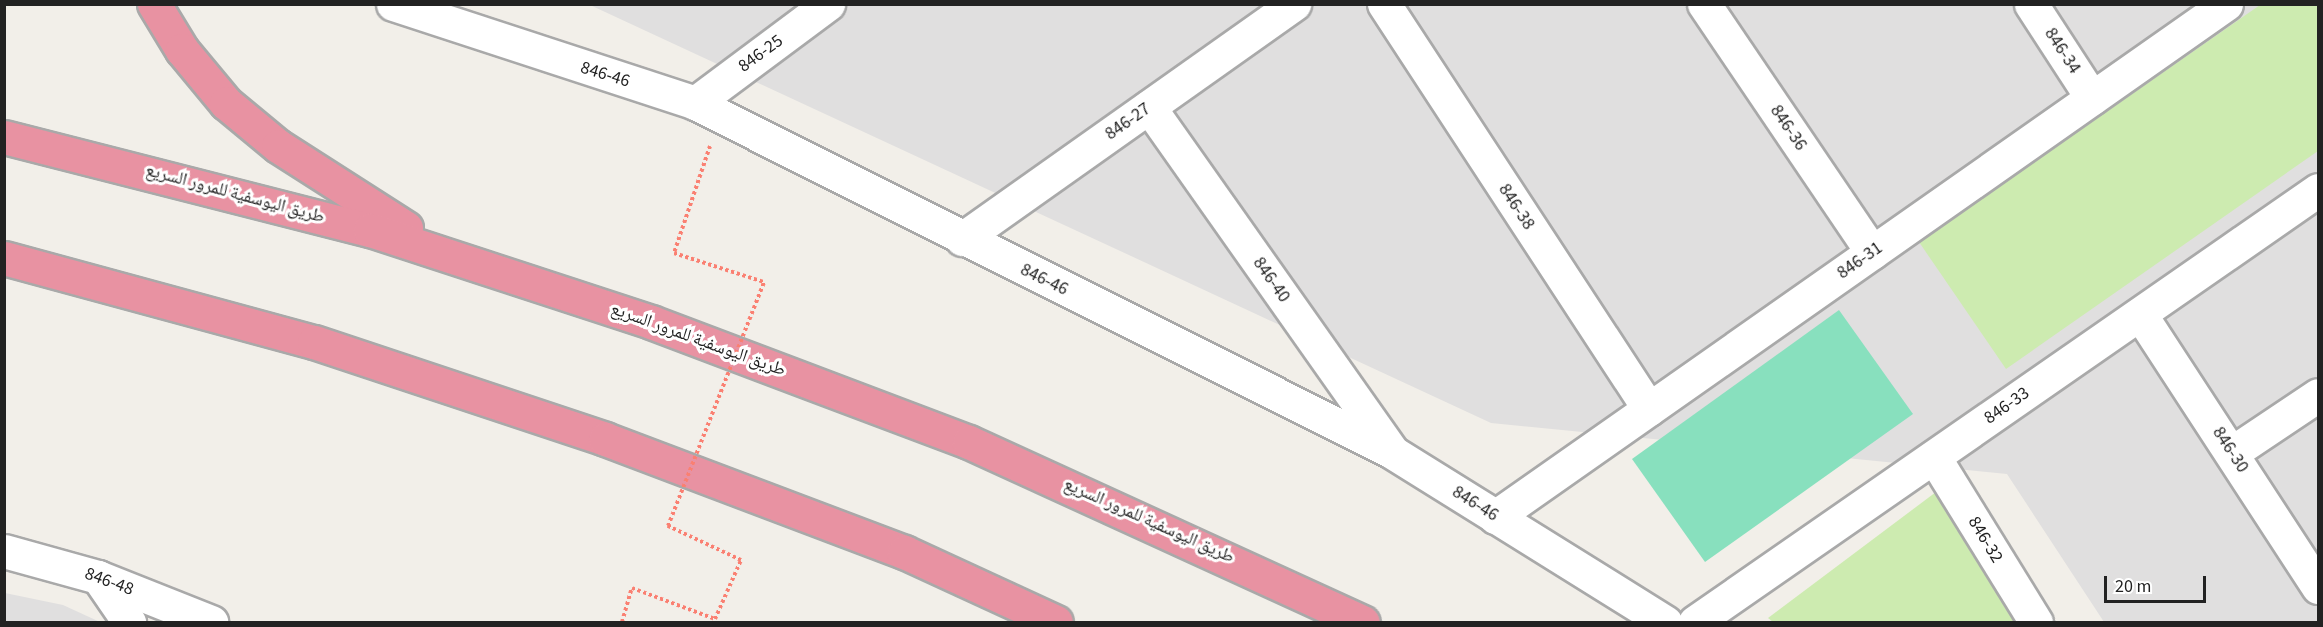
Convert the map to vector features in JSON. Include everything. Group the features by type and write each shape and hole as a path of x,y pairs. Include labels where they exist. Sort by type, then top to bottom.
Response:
{"highway":[{"path":"154,4 182,50 226,103 278,146 401,226 489,269"},
{"name":"طريق اليوسفية للمرور السريع","path":"4,137 202,184 489,269 779,369 969,442 1363,622"},
{"path":"4,258 303,339 605,439 893,548 1056,622"}],"street":[{"name":"846-46","path":"393,4 707,110 1392,452 1665,622"},
{"name":"846-25","path":"707,110 828,4"},
{"name":"846-27","path":"962,239 1294,4"},
{"name":"846-38","path":"1384,4 1649,409"},
{"name":"846-36","path":"1704,4 1872,252"},
{"name":"846-34","path":"2031,4 2092,98"},
{"name":"846-31","path":"1495,517 2226,4"},
{"name":"846-40","path":"1149,107 1392,452"},
{"name":"846-33","path":"1695,622 2319,190"},
{"name":"846-30","path":"2140,314 2233,452 2319,587"},
{"path":"2233,452 2319,395"},
{"name":"846-32","path":"1934,457 2036,622"},
{"name":"846-48","path":"4,551 98,576 211,622"},
{"path":"98,576 129,622"}],"path":[{"path":"622,622 632,588 715,619 741,560 668,526 764,282 674,253 707,110"}],"shaded area":[{"path":"590,5 2318,5 2318,622 2104,622 2007,474 1491,423"},
{"path":"5,593 63,605 100,622 5,622"}],"green space":[{"path":"2260,5 2318,5 2318,151 2006,369 1919,242"},
{"path":"1839,310 1913,414 1705,562 1632,459"},
{"path":"1936,492 2017,622 1773,622 1768,618"}]}
